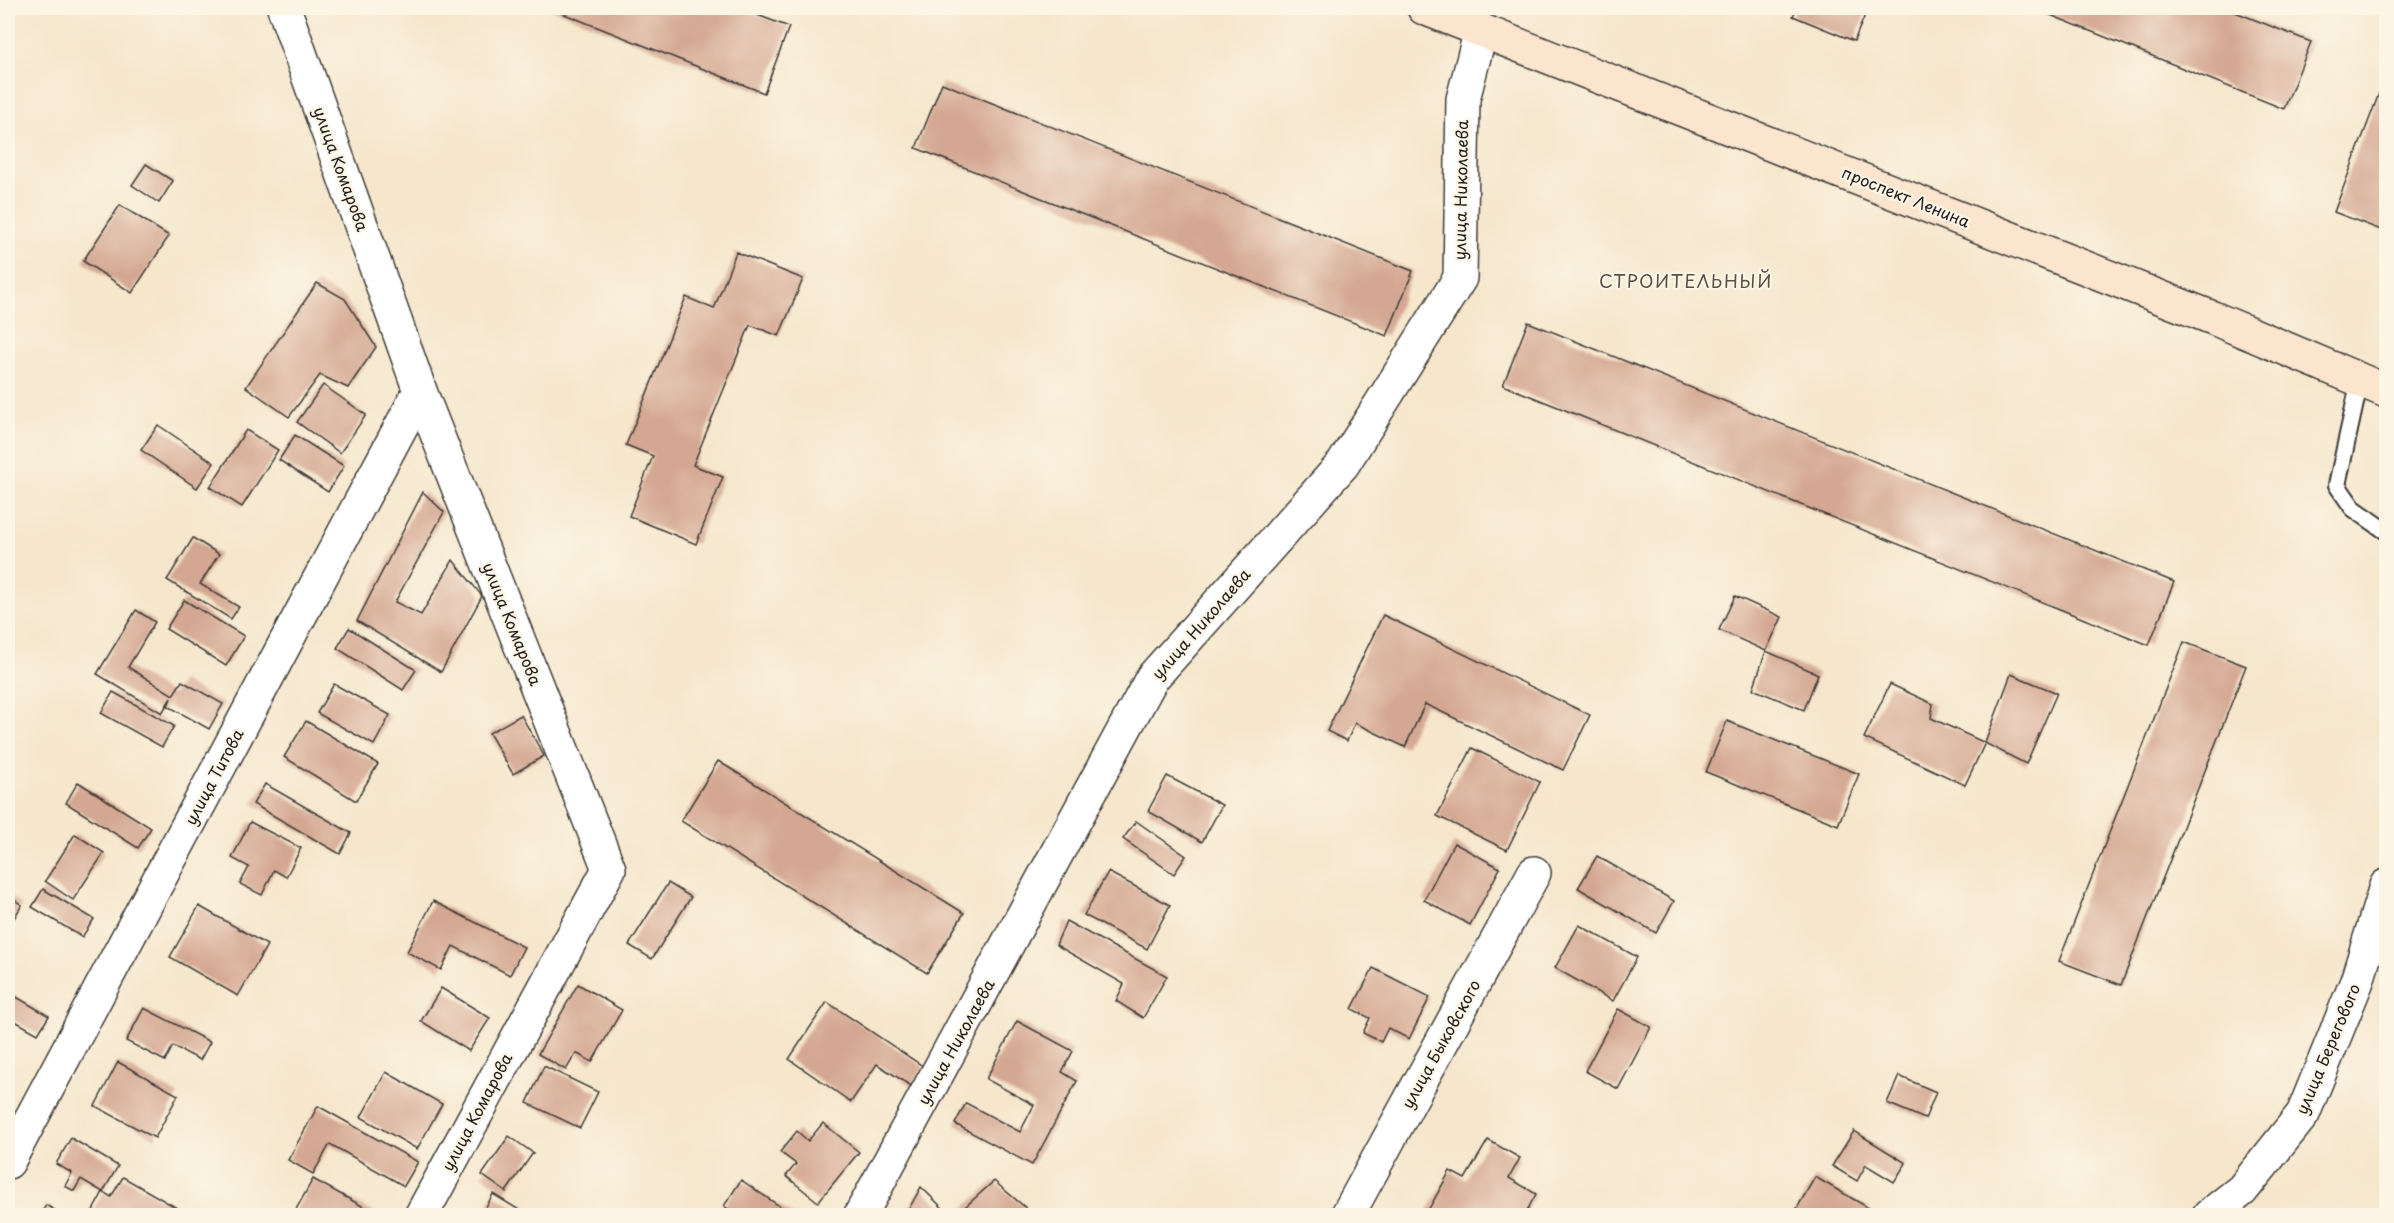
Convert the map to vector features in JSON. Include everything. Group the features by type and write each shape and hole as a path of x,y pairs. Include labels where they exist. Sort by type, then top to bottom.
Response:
{"main road":[{"name":"проспект Ленина","path":"1424,8 2213,318 2373,385"}],"street":[{"name":"улица Комарова","path":"284,8 420,391 609,869 422,1215"},
{"name":"улица Николаева","path":"860,1215 1152,678 1343,464 1460,278 1463,99 1481,30"},
{"name":"улица Титова","path":"8,1162 420,391"},
{"name":"улица Быковского","path":"1347,1215 1534,873"},
{"name":"улица Берегового","path":"2209,1215 2242,1190 2303,1114 2356,981 2386,886"}],"lane":[{"path":"2373,385 2337,485 2353,508 2386,531"}],"building":[{"path":"549,8 739,8 789,27 764,93"},
{"path":"1797,8 1868,8 1854,41 1793,16"},
{"path":"2033,8 2225,8 2311,42 2284,109"},
{"path":"2386,75 2386,232 2334,212"},
{"path":"942,83 1413,271 1387,336 916,148"},
{"path":"146,164 173,181 159,203 132,185"},
{"path":"120,205 169,236 132,293 83,261"},
{"path":"736,252 803,279 779,336 750,325 693,465 723,477 696,544 629,516 653,456 626,445 686,297 714,309"},
{"path":"317,283 345,299 376,347 348,388 320,375 289,417 246,387"},
{"path":"1528,322 2174,582 2149,645 1503,385"},
{"path":"323,385 366,415 340,453 297,422"},
{"path":"158,425 214,463 197,488 141,450"},
{"path":"246,430 278,450 242,507 210,487"},
{"path":"295,435 344,466 328,492 279,460"},
{"path":"423,492 444,512 395,602 421,615 453,560 482,596 441,672 357,621"},
{"path":"193,538 219,554 200,584 239,607 231,619 167,580"},
{"path":"1735,596 1782,617 1766,651 1719,630"},
{"path":"184,600 244,636 226,666 166,629"},
{"path":"136,610 155,622 128,667 173,695 182,681 223,704 209,729 168,706 171,698 162,713 97,674"},
{"path":"1383,615 1590,715 1563,770 1425,704 1405,747 1355,723 1347,741 1327,731"},
{"path":"349,628 416,670 403,690 337,648"},
{"path":"2184,642 2246,666 2121,985 2059,961"},
{"path":"1766,651 1818,674 1804,710 1753,689"},
{"path":"2011,674 2057,693 2026,764 1985,743"},
{"path":"334,684 390,715 374,745 317,713"},
{"path":"1890,684 1933,704 1931,718 1985,743 1965,785 1864,738"},
{"path":"113,692 174,726 162,747 101,713"},
{"path":"521,715 544,756 513,774 489,733"},
{"path":"306,721 378,764 356,801 284,757"},
{"path":"1727,721 1859,774 1838,825 1706,772"},
{"path":"1472,748 1540,782 1507,850 1437,816"},
{"path":"718,761 964,913 927,973 681,821"},
{"path":"1167,776 1222,805 1202,842 1148,811"},
{"path":"78,782 151,828 138,848 66,803"},
{"path":"265,784 351,833 340,854 253,804"},
{"path":"1136,821 1186,856 1174,874 1123,839"},
{"path":"250,822 301,848 286,877 274,870 262,895 240,884 249,867 232,858"},
{"path":"75,834 104,853 73,900 45,881"},
{"path":"1454,843 1500,868 1470,925 1424,900"},
{"path":"1597,856 1674,901 1656,933 1578,888"},
{"path":"1108,872 1170,905 1147,949 1084,915"},
{"path":"668,883 691,897 652,959 629,945"},
{"path":"43,889 94,919 82,937 32,907"},
{"path":"10,897 22,905 8,928 8,901"},
{"path":"433,901 524,947 510,975 453,946 441,970 407,952"},
{"path":"199,906 267,945 238,996 170,957"},
{"path":"1066,921 1167,976 1143,1018 1116,1001 1124,984 1056,945"},
{"path":"1579,925 1637,957 1613,1001 1555,968"},
{"path":"1373,968 1430,997 1409,1039 1388,1028 1381,1042 1363,1033 1370,1018 1352,1009"},
{"path":"578,984 622,1010 592,1062 576,1053 566,1070 538,1054"},
{"path":"441,988 490,1018 469,1051 421,1021"},
{"path":"8,992 49,1016 38,1034 8,1017"},
{"path":"827,1002 924,1067 911,1086 877,1064 851,1102 789,1059"},
{"path":"144,1008 210,1042 200,1060 173,1046 165,1061 126,1041"},
{"path":"1618,1009 1651,1027 1618,1089 1585,1071"},
{"path":"1017,1021 1073,1051 1062,1072 1077,1081 1032,1165 955,1124 966,1103 1020,1132 1034,1105 986,1079"},
{"path":"118,1062 178,1095 155,1138 95,1106"},
{"path":"544,1066 598,1092 580,1128 527,1103"},
{"path":"386,1072 442,1104 417,1149 361,1117"},
{"path":"1899,1076 1936,1092 1925,1119 1887,1103"},
{"path":"318,1106 418,1162 404,1186 330,1144 313,1174 288,1160"},
{"path":"823,1123 859,1152 818,1202 786,1176 796,1164 780,1152 797,1131 808,1141"},
{"path":"1854,1131 1906,1163 1894,1182 1866,1165 1857,1181 1832,1166"},
{"path":"509,1136 533,1153 506,1192 482,1175"},
{"path":"71,1138 118,1166 103,1192 81,1179 74,1191 65,1186 72,1173 56,1164"},
{"path":"1488,1140 1520,1158 1509,1178 1536,1194 1524,1216 1425,1216 1450,1171 1465,1179"},
{"path":"123,1177 191,1216 90,1216 103,1192 111,1197"},
{"path":"1815,1177 1869,1208 1865,1216 1793,1215"},
{"path":"313,1179 380,1216 300,1216 294,1213"},
{"path":"741,1180 794,1216 739,1216 724,1206"},
{"path":"994,1181 1026,1208 1017,1216 955,1216"},
{"path":"921,1187 951,1216 905,1216"},
{"path":"493,1194 529,1216 481,1216"},
{"path":"46,1205 64,1216 40,1216"}],"district":[{"name":"СТРОИТЕЛЬНЫЙ","path":"1686,282"}]}
